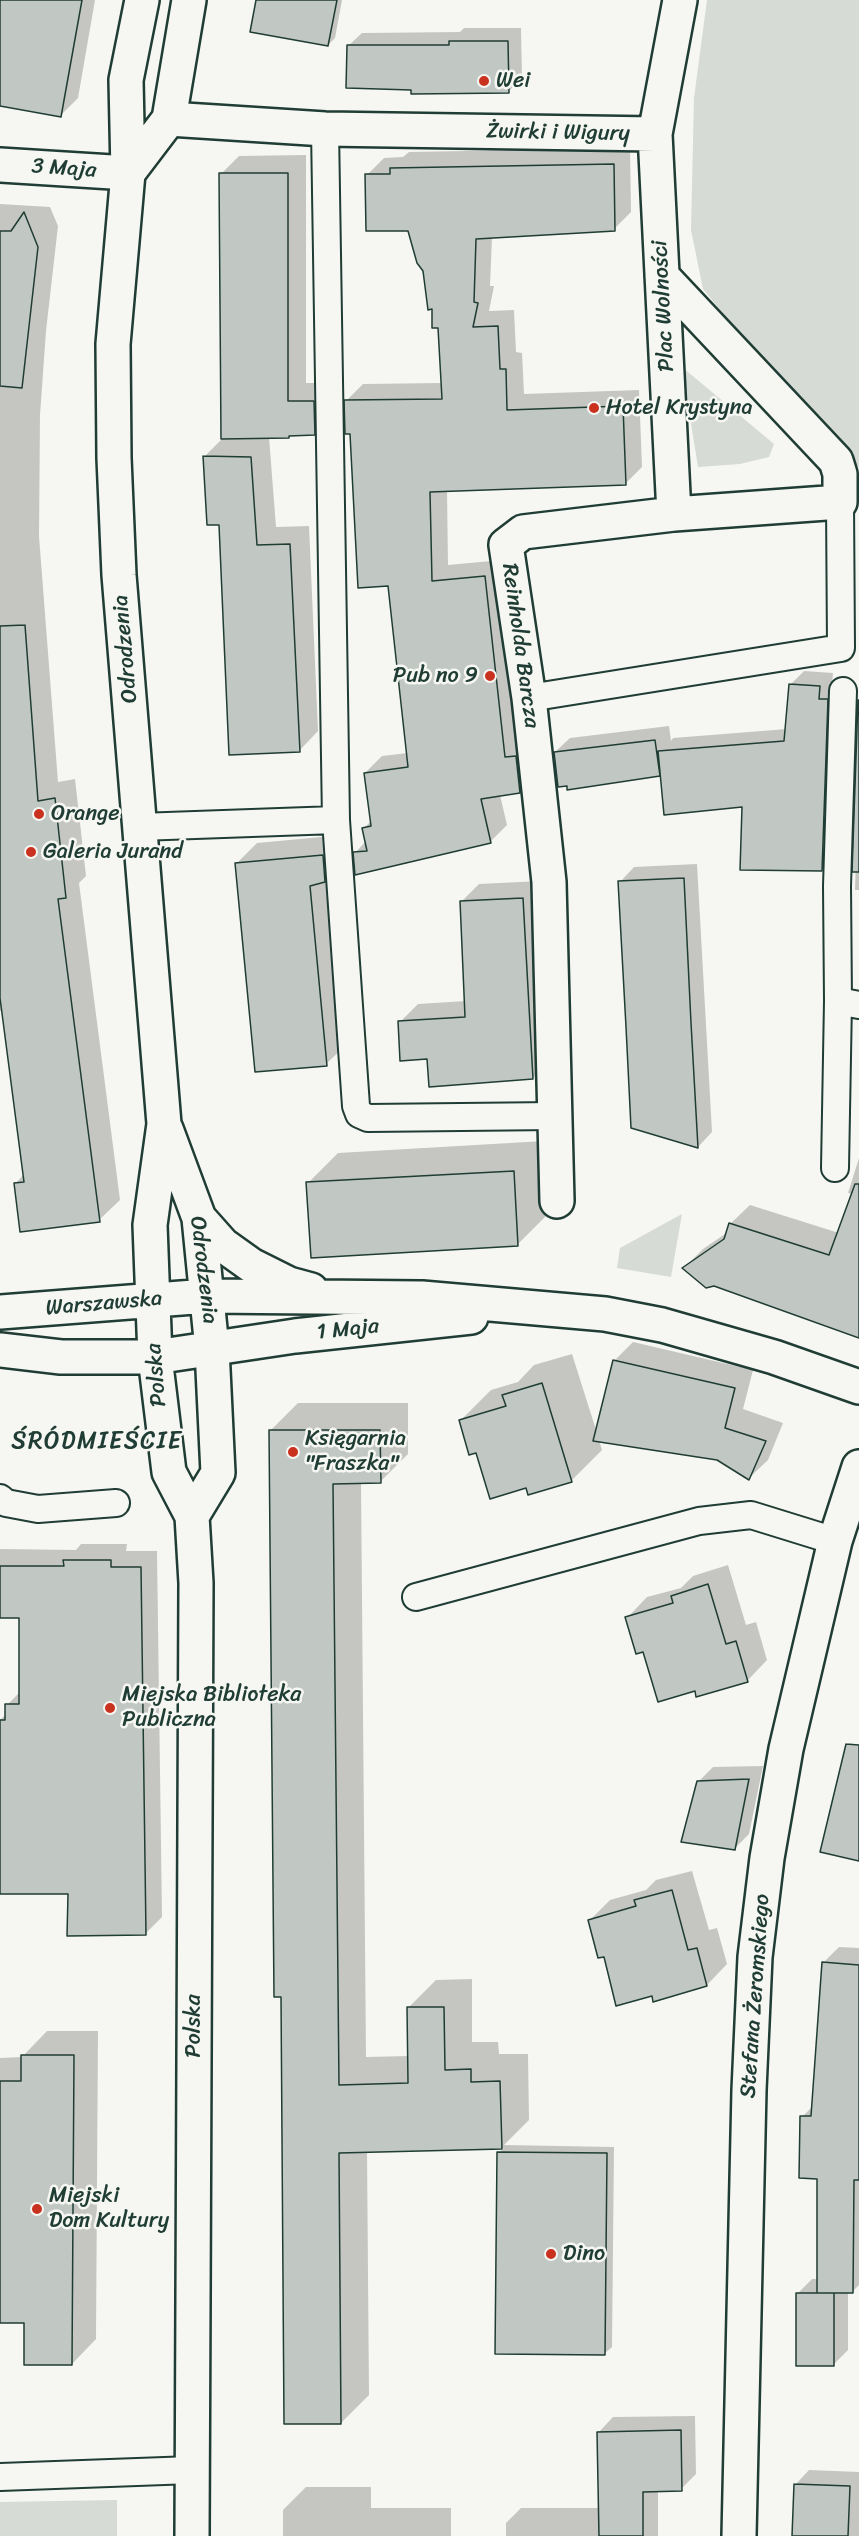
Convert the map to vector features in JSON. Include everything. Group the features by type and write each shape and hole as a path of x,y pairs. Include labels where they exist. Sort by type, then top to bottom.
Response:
{"main road":[{"name":"Odrodzenia","path":"142,0 126,80 128,173 113,344 114,458 119,575 164,1124 150,1225 151,1299"},
{"path":"128,173 169,119 189,0"},
{"name":"Żwirki i Wigury","path":"169,119 325,129 655,134 680,0"},
{"path":"126,80 169,119"},
{"name":"Plac Wolności","path":"655,134 674,514"},
{"name":"3 Maja","path":"0,165 128,173"},
{"path":"662,276 836,461 840,474 840,502"},
{"name":"Reinholda Barcza","path":"557,1201 549,882 528,698 506,545 523,532 674,514 840,502"},
{"name":"Odrodzenia","path":"164,1124 199,1218 212,1349"},
{"name":"1 Maja","path":"199,1218 223,1245 252,1265 289,1284 344,1299"},
{"name":"1 Maja","path":"207,1296 422,1298 605,1314 662,1325 774,1357 859,1387"},
{"name":"Warszawska","path":"0,1312 207,1296"},
{"name":"Polska","path":"151,1299 168,1472 192,1516 196,1583 192,2536"},
{"name":"1 Maja","path":"155,1357 295,1336 541,1310"},
{"path":"192,1516 218,1473 212,1349"},
{"name":"Warszawska","path":"0,1350 61,1357 155,1357"},
{"name":"Stefana Żeromskiego","path":"739,2536 749,2090 755,1957 767,1858 786,1749 835,1541 859,1467"}],"lane":[{"path":"325,129 336,820 356,1106 359,1114 368,1118 554,1116"},
{"path":"528,698 841,648 840,502"},
{"path":"835,1168 848,1003 837,886 843,692"},
{"path":"139,827 336,820"},
{"path":"0,1497 6,1503 38,1509 116,1503"},
{"path":"416,1598 699,1521 751,1515 835,1541"},
{"path":"0,2477 192,2470"}],"shaded area":[{"path":"707,0 859,0 859,467 794,401 703,289 691,230 694,98"},
{"path":"682,367 774,444 769,457 740,464 698,467"},
{"path":"682,1214 671,1277 617,1268 620,1248"},
{"path":"117,2500 117,2536 0,2536 0,2502"}],"building":[{"path":"0,0 82,0 61,117 0,106"},
{"path":"256,0 337,0 328,46 250,32"},
{"path":"449,41 508,41 509,93 411,94 411,90 346,88 347,45 449,45"},
{"path":"614,164 615,231 476,239 474,302 478,303 473,327 498,326 500,369 506,369 507,410 623,406 626,485 430,492 432,581 485,576 505,757 516,756 520,793 481,799 491,843 355,875 353,852 367,851 362,828 371,826 364,773 408,767 388,586 358,588 350,434 345,434 344,400 442,399 438,328 432,328 432,309 428,310 423,271 417,263 408,231 366,231 365,174 390,174 390,168"},
{"path":"219,173 288,173 288,401 314,401 315,435 289,436 289,438 221,439"},
{"path":"24,212 38,247 22,388 0,386 0,231 11,231"},
{"path":"203,456 251,457 257,545 290,544 300,752 229,755 219,525 207,525"},
{"path":"25,625 38,801 55,798 66,898 58,899 100,1222 20,1232 14,1183 24,1182 0,998 0,626"},
{"path":"789,684 820,686 819,699 828,699 822,871 740,870 742,807 664,815 658,751 784,741"},
{"path":"858,700 859,872 852,872"},
{"path":"655,740 660,776 567,790 567,786 558,787 554,752"},
{"path":"323,855 325,882 310,886 327,1066 255,1072 235,863"},
{"path":"684,878 698,1148 631,1128 618,881"},
{"path":"523,898 533,1079 429,1087 427,1059 400,1061 398,1021 465,1017 460,901"},
{"path":"514,1171 518,1246 311,1258 306,1182"},
{"path":"855,1184 859,1184 859,1338 714,1286 706,1288 682,1268 724,1239 729,1223 829,1255"},
{"path":"613,1360 735,1388 725,1428 766,1441 749,1480 717,1460 593,1441"},
{"path":"542,1383 572,1482 528,1495 526,1488 490,1499 476,1453 469,1455 459,1420 506,1406 502,1395"},
{"path":"269,1430 380,1430 381,1483 333,1484 339,2085 408,2083 407,2007 444,2007 445,2070 471,2069 471,2082 500,2081 502,2149 339,2153 341,2424 284,2424 281,1997 274,1997"},
{"path":"63,1560 111,1560 111,1567 141,1567 146,1935 67,1936 68,1894 0,1894 0,1720 5,1720 5,1704 19,1704 19,1618 0,1618 0,1566 64,1566"},
{"path":"708,1584 726,1644 736,1641 748,1682 696,1697 695,1691 658,1702 643,1652 636,1654 625,1617 673,1603 671,1596"},
{"path":"846,1744 859,1745 859,1861 820,1852"},
{"path":"749,1779 735,1850 681,1842 697,1781"},
{"path":"672,1890 688,1950 697,1948 707,1986 653,2002 652,1996 616,2006 604,1957 598,1958 588,1920 636,1906 634,1900"},
{"path":"822,1962 859,1965 859,2180 854,2180 853,2293 817,2293 817,2179 799,2178 800,2116 811,2116"},
{"name":"Miejski Dom Kultury","path":"21,2055 74,2055 72,2365 24,2365 24,2323 0,2323 0,2081 21,2081"},
{"name":"Dino","path":"497,2152 607,2153 605,2355 495,2354"},
{"path":"796,2293 834,2293 834,2366 796,2366"},
{"path":"681,2430 682,2491 643,2492 643,2536 599,2536 597,2432"},
{"path":"794,2484 850,2486 848,2536 792,2536"}],"place":[{"name":"Wei","path":"484,81"},
{"name":"Hotel Krystyna","path":"594,408"},
{"name":"Pub no 9","path":"490,676"},
{"name":"Orange","path":"39,814"},
{"name":"Galeria Jurand","path":"31,852"},
{"name":"Księgarnia \"Fraszka\"","path":"293,1452"},
{"name":"Miejska Biblioteka Publiczna","path":"110,1708"},
{"name":"Miejski Dom Kultury","path":"37,2209"},
{"name":"Dino","path":"551,2254"}],"district":[{"name":"ŚRÓDMIEŚCIE","path":"97,1442"}]}
